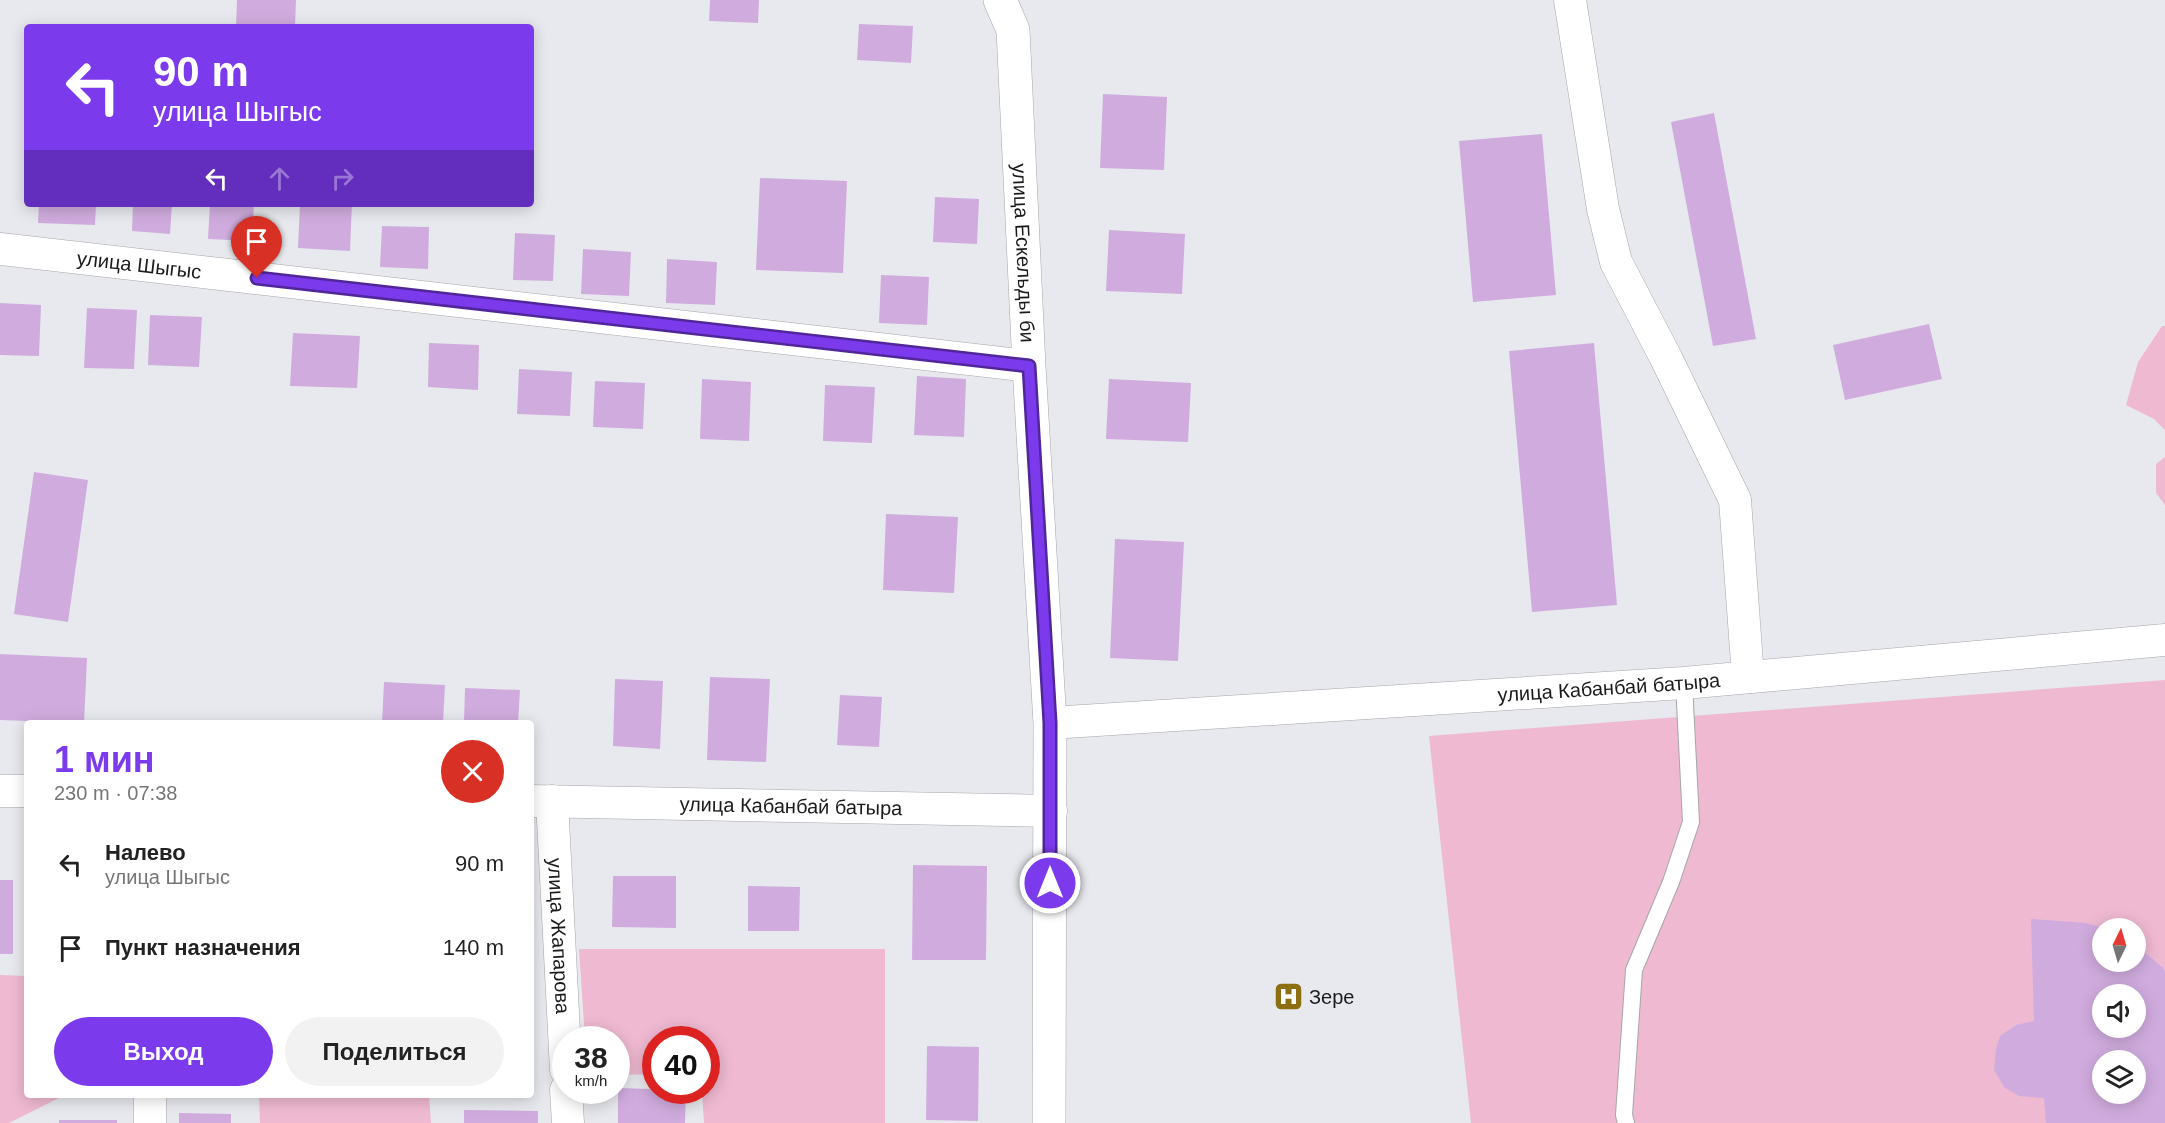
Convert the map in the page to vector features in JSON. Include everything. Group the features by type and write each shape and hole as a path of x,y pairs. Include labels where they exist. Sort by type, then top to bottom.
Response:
{"street":[{"name":"улица Ескельды би","path":"1000,0 1013,30 1029,366 1050,723 1049,1123"},
{"path":"1570,0 1603,209 1616,262 1735,500 1748,677"},
{"name":"улица Шыгыс","path":"0,249 1029,366"},
{"name":"улица Кабанбай батыра","path":"1050,723 1684,683 2165,640"},
{"path":"0,791 24,791"},
{"name":"улица Кабанбай батыра","path":"542,801 1051,811"},
{"name":"улица Жапарова","path":"542,801 562,1026"},
{"path":"150,1098 150,1123"},
{"path":"567,1104 568,1123"}],"lane":[{"path":"1626,1123 1624,1115 1634,970 1671,882 1691,822 1684,683"}],"shaded area":[{"path":"2162,326 2165,326 2165,430 2154,419 2126,405 2138,362"},
{"path":"2165,457 2165,505 2156,493 2156,464"},
{"path":"2165,680 2165,1123 1471,1123 1429,736"},
{"path":"579,949 885,949 885,1123 704,1123 703,1104 720,1104 720,1026 642,1026 642,1074 630,1075 630,1026 584,1026"},
{"path":"0,975 24,976 24,1098 59,1098 9,1123 0,1123"},
{"path":"259,1098 429,1098 431,1123 260,1123"}],"building":[{"path":"237,0 296,0 295,24 236,24"},
{"path":"710,0 759,0 758,23 709,21"},
{"path":"859,24 913,26 911,63 857,60"},
{"path":"1103,94 1167,97 1164,170 1100,168"},
{"path":"1714,113 1756,339 1713,346 1671,122"},
{"path":"1542,134 1556,295 1473,302 1459,141"},
{"path":"760,178 847,181 843,273 756,270"},
{"path":"935,197 979,199 977,244 933,242"},
{"path":"39,207 96,207 95,225 38,223"},
{"path":"133,207 172,207 170,234 132,231"},
{"path":"210,207 254,207 252,241 208,239"},
{"path":"300,207 352,207 350,251 298,248"},
{"path":"382,226 429,227 428,269 380,267"},
{"path":"1109,230 1185,234 1182,294 1106,291"},
{"path":"515,233 555,235 553,281 513,280"},
{"path":"583,249 631,252 629,296 581,294"},
{"path":"667,259 717,262 715,305 666,303"},
{"path":"881,275 929,277 927,325 879,323"},
{"path":"0,303 41,305 39,356 0,355"},
{"path":"87,308 137,310 134,369 84,368"},
{"path":"150,315 202,317 199,367 148,365"},
{"path":"1929,324 1942,379 1845,400 1833,345"},
{"path":"293,333 360,336 357,388 290,386"},
{"path":"429,343 479,345 478,390 428,387"},
{"path":"1594,343 1617,605 1532,612 1509,351"},
{"path":"519,369 572,372 570,416 517,414"},
{"path":"917,376 966,379 964,437 914,435"},
{"path":"702,379 751,382 749,441 700,439"},
{"path":"1109,379 1191,383 1188,442 1106,439"},
{"path":"595,381 645,383 643,429 593,427"},
{"path":"825,385 875,387 872,443 823,441"},
{"path":"34,472 88,480 68,622 14,614"},
{"path":"886,514 958,517 954,593 883,590"},
{"path":"1115,539 1184,542 1178,661 1110,658"},
{"path":"0,654 87,658 84,720 0,720"},
{"path":"710,677 770,679 766,762 707,760"},
{"path":"615,679 663,681 660,749 613,746"},
{"path":"384,682 445,685 443,720 382,720"},
{"path":"465,688 520,690 518,720 464,720"},
{"path":"840,695 882,697 879,747 837,745"},
{"path":"913,865 987,866 986,960 912,960"},
{"path":"613,876 676,876 676,928 612,927"},
{"path":"0,880 13,880 13,954 0,954"},
{"path":"748,886 800,887 799,931 748,931"},
{"path":"2031,919 2092,925 2092,972 2146,972 2146,953 2165,971 2165,1123 2046,1123 2044,1098 2019,1096 2004,1087 1994,1070 2000,1036 2016,1025 2034,1021"},
{"path":"927,1046 979,1047 978,1121 926,1120"},
{"path":"630,1088 642,1089 642,1104 686,1104 685,1123 618,1123 618,1104 630,1104"},
{"path":"464,1110 538,1111 538,1123 464,1123"},
{"path":"179,1113 231,1114 231,1123 179,1123"},
{"path":"59,1120 117,1120 117,1123 59,1123"}],"place":[{"name":"Зере","path":"1288,997"}],"route":[{"path":"257,278 1029,366 1050,723 1050,883"}]}
